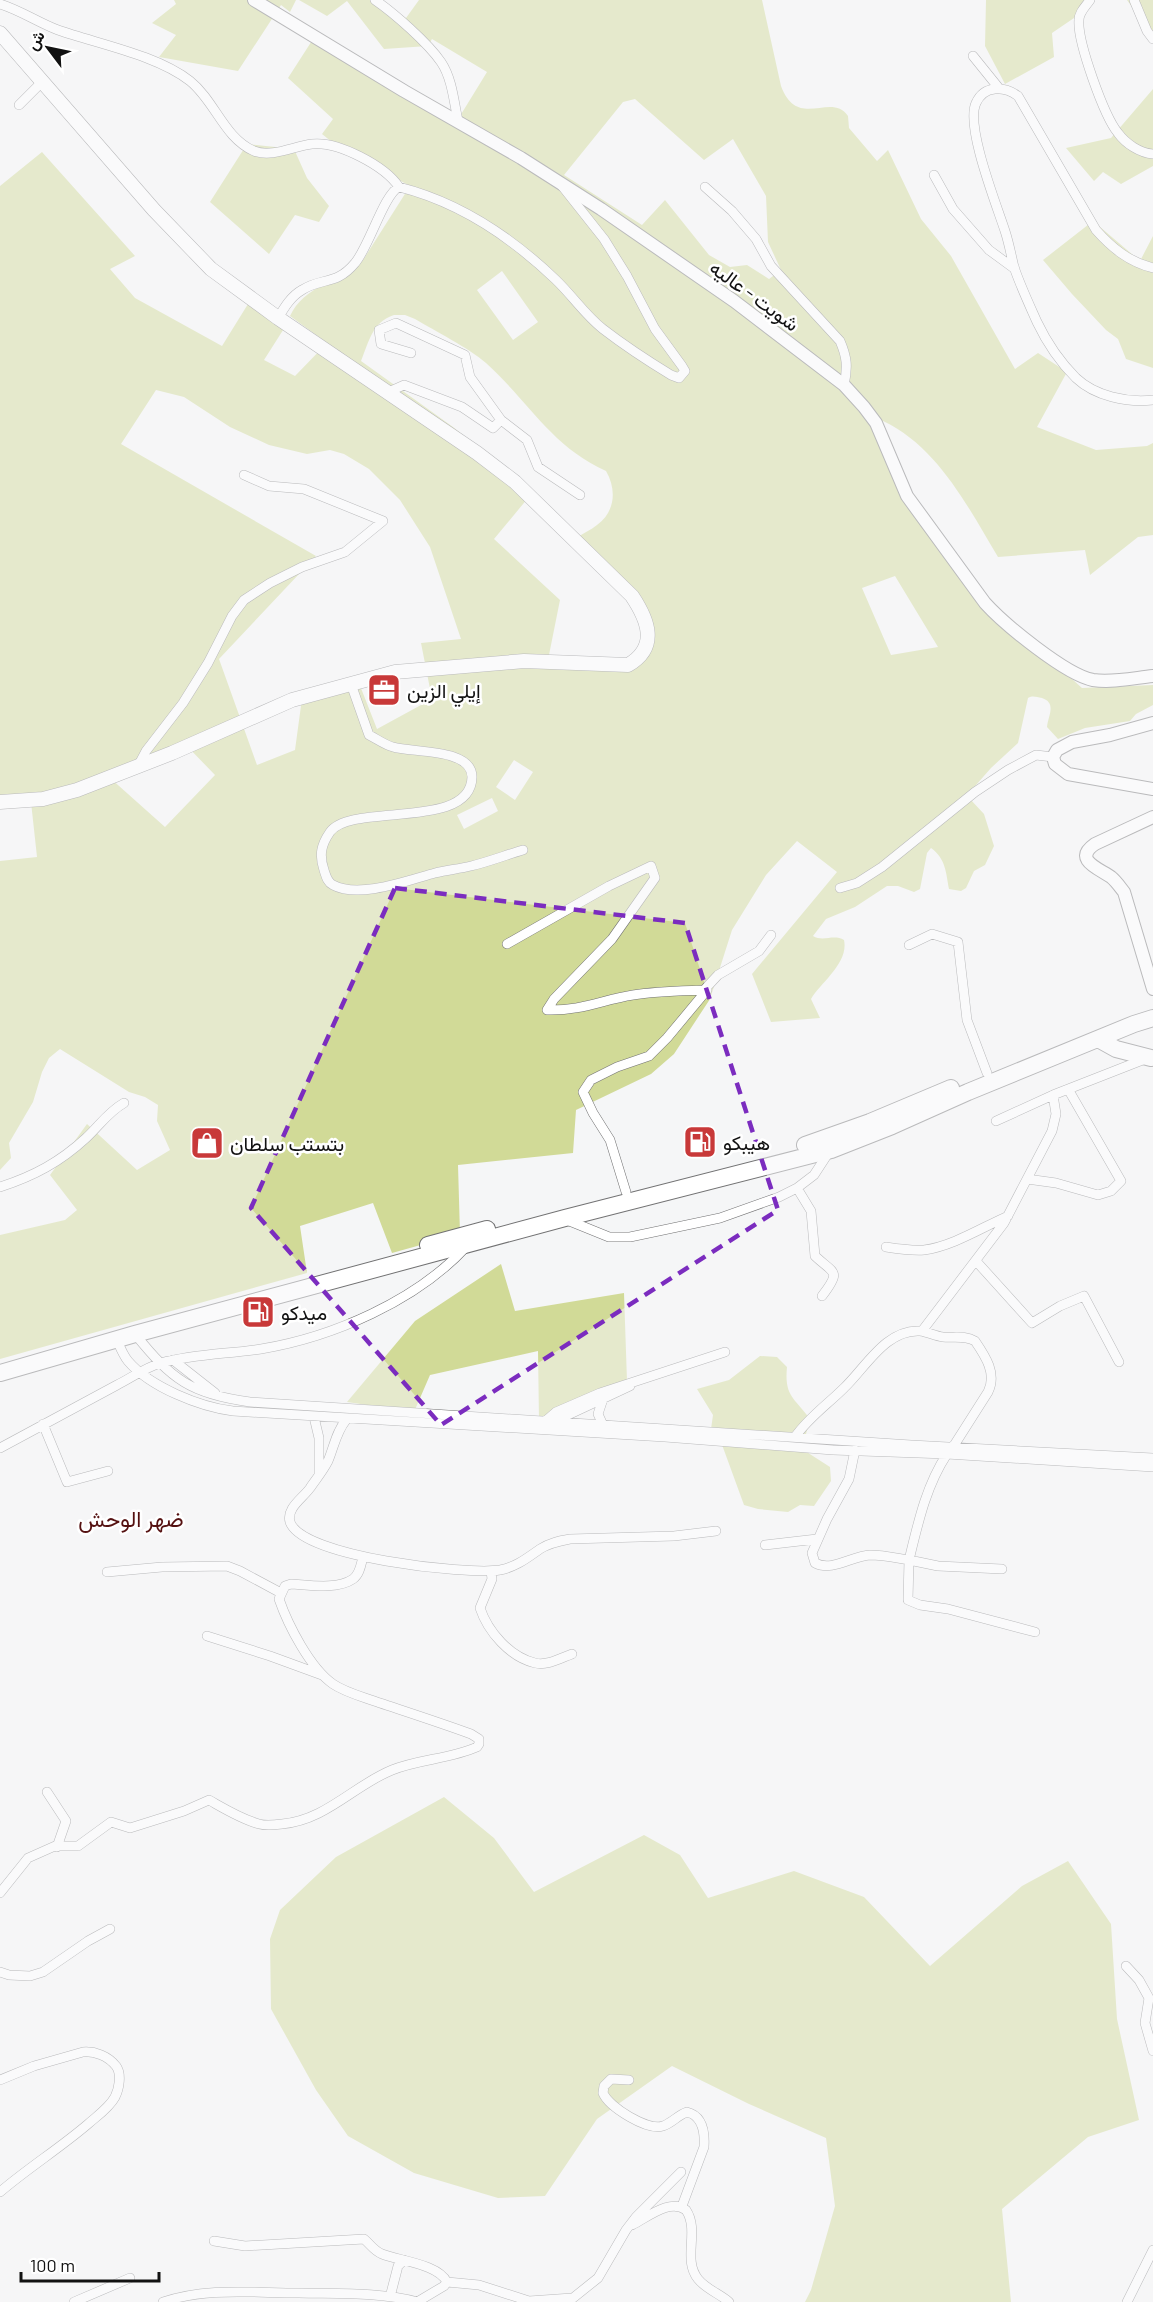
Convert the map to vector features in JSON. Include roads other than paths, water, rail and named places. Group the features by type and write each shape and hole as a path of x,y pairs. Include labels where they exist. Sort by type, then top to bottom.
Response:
{"highway":[{"path":"0,1362 626,1192 831,1150 892,1126 964,1088 987,1073 1112,1022 1153,1009"},
{"path":"0,1373 135,1334 468,1246 826,1139 1153,1018"},
{"path":"1098,1039 1116,1049 1152,1057"}],"main road":[{"path":"0,33 182,242 211,269 386,393 477,453 515,482 632,596 642,611 648,630 643,653 628,665 506,662 395,672 292,700 137,768 77,790 43,799 0,802"}],"street":[{"name":"شويت - عاليه","path":"254,0 560,183 734,301 844,385 864,407 876,423 901,484 918,512 985,603 1000,619 1066,668 1086,678 1100,681 1153,676"},
{"path":"375,0 395,14 441,63 451,88 458,121"},
{"path":"1090,0 1078,20 1092,78 1109,120 1119,135 1132,147 1153,154"},
{"path":"1134,0 1147,31 1153,39"},
{"path":"0,4 57,30 146,59 178,73 203,93 223,123 247,147 258,152 268,153 323,143 334,146 381,169 399,187 448,204 479,220 557,280 603,329 671,375 679,378 683,376 685,371 655,329 611,251 560,183"},
{"path":"973,56 998,87"},
{"path":"19,105 43,81"},
{"path":"1153,268 1129,259 1108,244 1096,230 1023,104 1008,89 998,87 984,94 976,103 975,125 991,192 1015,269 1038,324 1061,362 1088,388 1132,400 1153,400"},
{"path":"934,175 952,209 990,250 1015,269"},
{"path":"278,318 301,290 340,278 356,263 390,195 399,187"},
{"path":"705,187 732,211 756,239 771,266 840,341 848,366 844,385"},
{"path":"411,353 381,344 379,330 396,323 465,355 470,377 501,420 527,440 538,467 580,495"},
{"path":"386,393 404,385 462,406 493,428 501,420"},
{"path":"137,768 146,751 183,703 208,663 232,616 244,600 302,567 345,552 383,522 304,489 269,486 244,475"},
{"path":"351,684 369,735 393,747 457,757 469,766 472,776 469,789 454,803 418,813 340,824 332,830 321,848 324,870 327,879 333,885 360,889 396,885 436,873 470,867 523,850"},
{"path":"1153,723 1110,735 1072,742 1057,750 1053,757 1055,764 1068,774 1153,789"},
{"path":"840,888 857,883 882,867 975,792 1008,771 1036,755 1053,757"},
{"path":"1153,816 1095,844 1088,851 1086,858 1089,864 1114,879 1124,892 1153,990"},
{"path":"507,944 609,886 651,866 656,878 631,914 612,939 554,999 547,1010 564,1011 590,1007 632,995 704,990 718,975 759,951 771,935"},
{"path":"909,945 932,934 958,942 967,1020 987,1073"},
{"path":"626,1192 610,1140 583,1092 591,1080 617,1067 650,1056 668,1038 707,990 704,990"},
{"path":"996,1121 1053,1095 1152,1057"},
{"path":"1027,1179 1056,1183 1098,1196 1111,1191 1121,1181 1068,1089"},
{"path":"922,1331 1008,1216 1052,1131 1056,1114 1053,1095"},
{"path":"0,1187 28,1178 57,1162 88,1136 114,1109 124,1103"},
{"path":"564,1218 609,1237 630,1238 720,1218 779,1197 796,1188 814,1175 831,1150"},
{"path":"796,1188 811,1211 815,1256 830,1267 834,1273 833,1280 822,1296"},
{"path":"886,1247 913,1250 934,1248 1008,1216"},
{"path":"0,1448 159,1363 284,1344 344,1326 430,1280 468,1246"},
{"path":"976,1261 1032,1323 1060,1306 1084,1296 1119,1362"},
{"path":"795,1437 802,1426 843,1389 887,1341 907,1333 922,1331 975,1341 991,1372 992,1383 938,1469 923,1504 909,1560 908,1600 920,1605 948,1609 1035,1632"},
{"path":"135,1334 159,1363 196,1390 222,1398 250,1402 544,1426 833,1445 1153,1458"},
{"path":"117,1340 126,1360 141,1372 170,1391 196,1403 217,1409 346,1420 544,1426 603,1425 795,1437 855,1450 950,1450 1153,1467"},
{"path":"544,1426 556,1412 584,1399 725,1352"},
{"path":"173,1360 222,1398"},
{"path":"544,1426 586,1405 621,1392 637,1382"},
{"path":"603,1399 598,1414 603,1425"},
{"path":"315,1417 319,1438 319,1475"},
{"path":"346,1420 339,1429 329,1459 306,1493 293,1507 290,1522 302,1536 311,1541 363,1557 399,1564 491,1571 514,1566 540,1549 562,1540 674,1536 716,1532"},
{"path":"43,1424 68,1482 108,1471"},
{"path":"855,1450 849,1479 812,1553 812,1558 819,1565 835,1565 872,1555 938,1566 1002,1569"},
{"path":"765,1545 817,1539"},
{"path":"324,1676 289,1624 279,1599 285,1586 291,1584 341,1584 354,1578 359,1571 363,1557"},
{"path":"107,1572 162,1567 227,1566 281,1593"},
{"path":"491,1571 492,1579 480,1608 491,1632 515,1653 536,1664 551,1662 572,1654"},
{"path":"0,1893 28,1858 57,1847 78,1846 111,1822 130,1828 184,1811 209,1800 246,1820 262,1825 306,1820 319,1815 382,1774 405,1765 465,1751 479,1744 478,1739 471,1734 342,1689 324,1676 207,1636"},
{"path":"47,1792 66,1821 57,1847"},
{"path":"0,1972 30,1976 43,1972 110,1929"},
{"path":"1126,1966 1149,1998 1145,2023 1153,2051"},
{"path":"0,2079 34,2066 90,2051 105,2057 116,2066 119,2076 116,2094 108,2106 72,2138 0,2192"},
{"path":"629,2079 611,2079 604,2086 603,2093 609,2101 640,2123 647,2126 663,2126 687,2112 696,2115 700,2120 704,2148 682,2206"},
{"path":"163,2302 219,2291 341,2294 390,2297 417,2302 434,2293 447,2282 479,2285 529,2301 570,2300 603,2272 615,2247 629,2226 681,2172"},
{"path":"629,2226 668,2207 682,2206"},
{"path":"682,2206 692,2222 692,2269 703,2284 729,2302"},
{"path":"214,2241 245,2246 360,2238 367,2241 376,2251 436,2272 442,2275 447,2282"},
{"path":"1127,2302 1153,2250"},
{"path":"390,2297 398,2266 404,2260"},
{"path":"74,2302 130,2278"}],"place":[{"name":"إيلي الزين","path":"384,690"},
{"name":"هيبكو","path":"700,1142"},
{"name":"بتستب سلطان","path":"207,1143"},
{"name":"ميدكو","path":"258,1312"}],"district":[{"name":"ضهر الوحش","path":"131,1518"}]}
